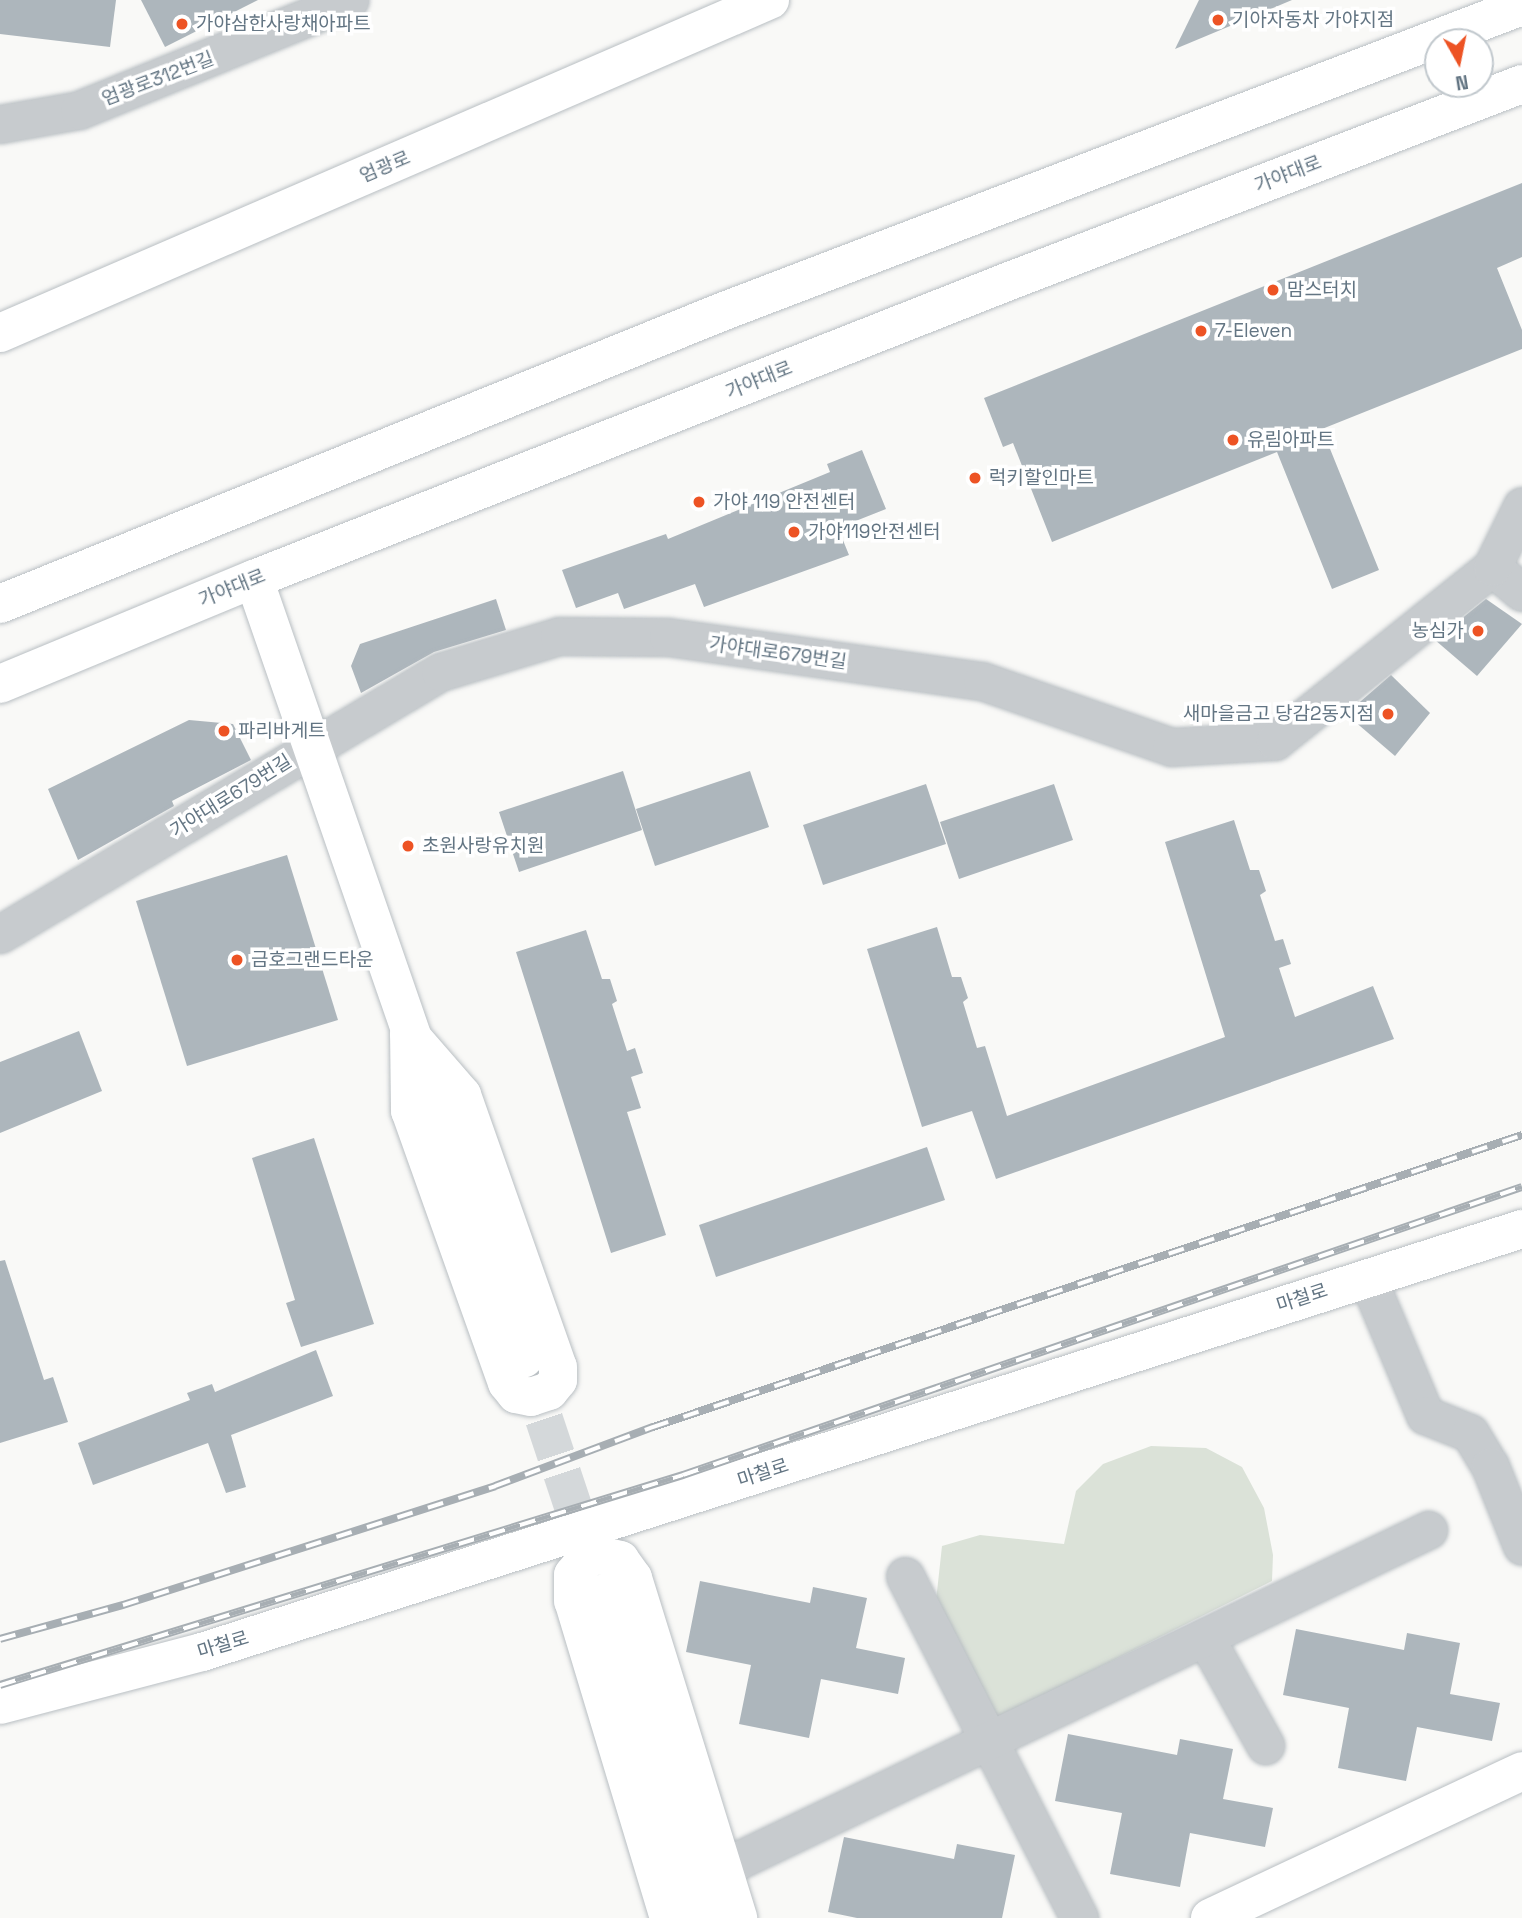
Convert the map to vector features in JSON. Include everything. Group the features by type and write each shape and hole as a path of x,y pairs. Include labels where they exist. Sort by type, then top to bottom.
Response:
{"main road":[{"name":"엄광로","path":"0,333 770,0"},
{"path":"0,604 719,313 1204,131 1522,6"},
{"name":"가야대로","path":"0,684 254,579 1522,84"},
{"path":"254,579 313,744 409,1034 524,1359"},
{"path":"409,1034 462,1095 558,1367 558,1380 549,1391 531,1397 516,1394 507,1383 410,1111 409,1034"},
{"name":"마철로","path":"0,1705 201,1653 583,1545 1367,1277 1522,1229"},
{"path":"690,1897 633,1578 620,1560 599,1555 583,1545 573,1575 573,1601 690,1897 737,1918"},
{"path":"601,1594 690,1897"},
{"path":"1210,1918 1522,1771"}],"street":[{"name":"엄광로312번길","path":"0,124 79,110 350,0"},
{"name":"가야대로679번길","path":"0,934 313,744 440,672 559,636 668,637 982,681 1171,747 1275,741 1492,567 1522,506"},
{"path":"1492,567 1522,592"},
{"path":"1367,1277 1425,1415 1470,1433 1490,1466 1522,1546"},
{"path":"690,1897 987,1743 1428,1530"},
{"path":"905,1576 987,1743 1079,1918"},
{"path":"1205,1637 1265,1745"}],"shaded area":[{"path":"1151,1446 1206,1448 1242,1467 1264,1508 1273,1555 1272,1581 992,1721 935,1610 942,1546 980,1535 1064,1544 1076,1491 1103,1464"}],"building":[{"path":"0,0 116,0 110,47 0,34"},
{"name":"가야삼한사랑채아파트","path":"141,0 258,0 165,47"},
{"name":"기아자동차 가야지점","path":"1199,0 1292,0 1175,49"},
{"path":"1522,183 1522,257 1497,268 1522,330 1522,349 1322,429 1379,570 1332,589 1277,452 1052,542 1013,443 1003,447 984,398"},
{"path":"862,450 886,509 838,528 849,555 704,607 695,584 624,609 618,593 576,608 562,570 666,534 668,539 830,472 827,464"},
{"path":"496,599 506,630 434,652 361,693 351,666 360,644"},
{"name":"농심가","path":"1486,599 1522,624 1477,676 1435,640"},
{"name":"새마을금고 당감2동지점","path":"1391,675 1430,713 1395,756 1346,714"},
{"path":"189,720 233,724 251,760 172,801 174,806 78,860 48,789"},
{"path":"623,771 642,830 519,872 499,812"},
{"path":"750,771 769,827 655,866 636,809"},
{"path":"926,784 946,844 823,885 803,825"},
{"path":"1054,784 1073,840 959,879 940,822"},
{"path":"1234,820 1250,870 1259,870 1266,891 1260,895 1275,941 1283,939 1291,964 1279,968 1295,1017 1373,986 1394,1039 996,1179 972,1111 922,1127 867,949 937,927 952,977 961,977 968,998 963,1002 977,1048 985,1046 1007,1116 1225,1037 1165,842"},
{"name":"금호그랜드타운","path":"287,855 338,1020 187,1066 136,901"},
{"path":"586,930 602,979 610,979 617,1001 612,1004 627,1051 635,1048 643,1073 631,1077 641,1108 627,1112 666,1235 611,1253 516,952"},
{"path":"79,1031 102,1091 0,1133 0,1062"},
{"path":"314,1138 374,1324 301,1347 286,1303 295,1300 252,1158"},
{"path":"927,1147 945,1200 716,1277 699,1225"},
{"path":"5,1260 44,1380 53,1377 68,1422 0,1443 0,1261"},
{"path":"316,1350 333,1396 231,1435 246,1487 226,1493 208,1443 93,1485 78,1443 190,1400 187,1393 212,1384 215,1392"},
{"path":"700,1581 810,1603 813,1587 867,1598 856,1648 905,1658 898,1694 821,1679 809,1738 739,1724 751,1665 686,1652"},
{"path":"1296,1629 1404,1650 1407,1633 1460,1643 1450,1694 1500,1703 1492,1741 1417,1727 1406,1781 1338,1768 1349,1708 1283,1695"},
{"path":"1068,1734 1177,1755 1180,1739 1233,1749 1223,1799 1273,1808 1265,1847 1190,1833 1180,1887 1110,1874 1122,1813 1055,1801"},
{"path":"844,1837 954,1859 957,1844 1015,1855 1002,1918 857,1918 828,1912"}],"tunnel":[{"path":"526,1365 592,1563"}],"railway":[{"path":"0,1639 123,1605 495,1486 653,1427 1522,1135"},
{"path":"0,1685 683,1475 1522,1187"}],"place":[{"name":"기아자동차 가야지점","path":"1218,20"},
{"name":"가야삼한사랑채아파트","path":"182,24"},
{"name":"맘스터치","path":"1273,290"},
{"name":"7-Eleven","path":"1201,331"},
{"name":"유림아파트","path":"1233,440"},
{"name":"럭키할인마트","path":"975,478"},
{"name":"가야 119 안전센터","path":"699,502"},
{"name":"가야119안전센터","path":"794,532"},
{"name":"농심가","path":"1478,631"},
{"name":"새마을금고 당감2동지점","path":"1388,714"},
{"name":"파리바게트","path":"224,731"},
{"name":"초원사랑유치원","path":"408,846"},
{"name":"금호그랜드타운","path":"237,960"}]}
